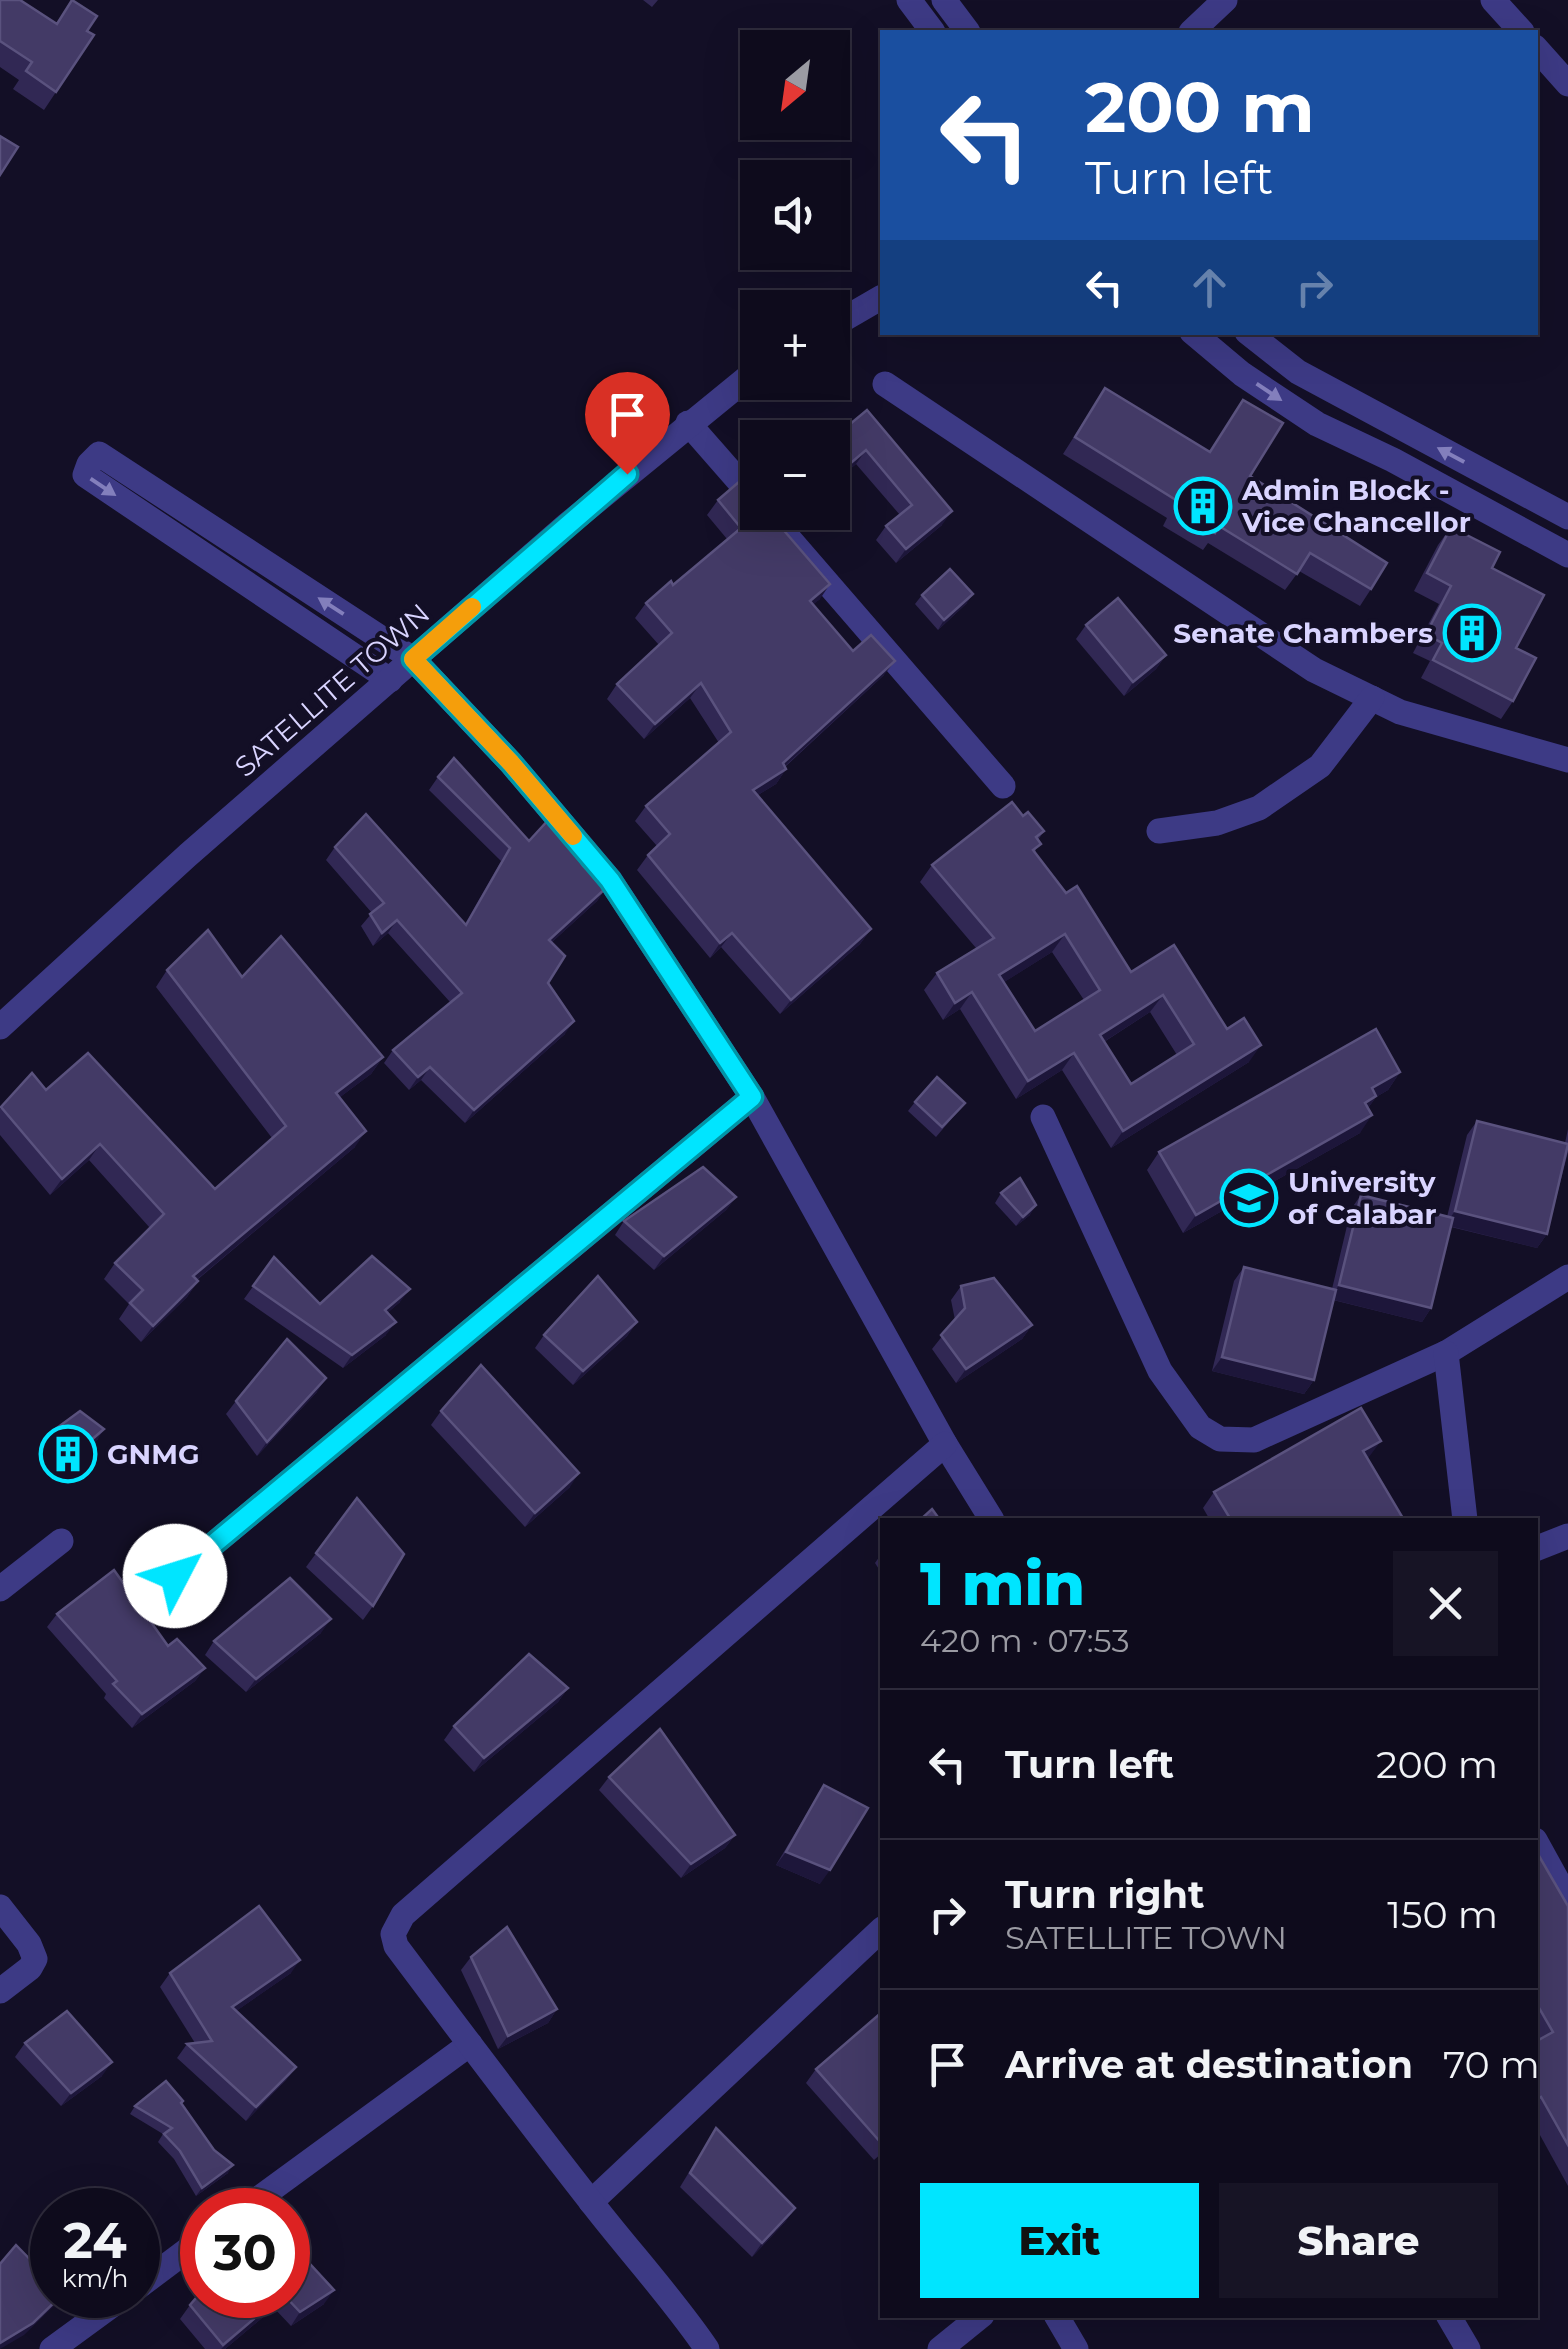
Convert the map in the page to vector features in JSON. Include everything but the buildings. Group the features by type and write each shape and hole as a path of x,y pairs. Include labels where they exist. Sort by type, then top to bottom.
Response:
{"street":[{"path":"909,0 932,30"},
{"path":"944,0 966,30"},
{"path":"1192,30 1224,0"},
{"path":"1493,0 1520,30"},
{"path":"1538,50 1568,84"},
{"path":"850,316 880,299"},
{"path":"1196,335 1242,374 1317,424 1393,460 1568,555"},
{"path":"1251,335 1298,372 1568,517"},
{"name":"SATELLITE TOWN","path":"0,1027 413,659 740,383"},
{"path":"885,384 1314,670 1400,712 1568,760"},
{"path":"688,424 740,483"},
{"path":"390,680 85,475 89,464 99,454 413,659 511,763 610,880 752,1097 944,1444 991,1518"},
{"path":"782,530 1003,786"},
{"path":"1158,831 1217,823 1259,808 1320,766 1372,698"},
{"path":"145,1601 752,1097"},
{"path":"1042,1118 1160,1371 1200,1427 1220,1440 1254,1440 1446,1353 1568,1277"},
{"path":"1446,1353 1465,1518"},
{"path":"707,2349 470,2044 396,1946 393,1934 403,1914 944,1444"},
{"path":"1538,1547 1568,1536"},
{"path":"0,1589 61,1541"},
{"path":"1538,1845 1568,1900"},
{"path":"0,1906 35,1958 30,1968 0,1991"},
{"path":"590,2202 880,1931"},
{"path":"273,2188 470,2044"},
{"path":"52,2349 94,2318"},
{"path":"940,2349 978,2318"},
{"path":"1058,2318 1076,2349"},
{"path":"1450,2318 1468,2349"}],"slow traffic":[{"path":"472,607 413,659 573,836"}],"place":[{"name":"Admin Block - Vice Chancellor","path":"1203,506"},
{"name":"Senate Chambers","path":"1472,633"},
{"name":"University of Calabar","path":"1249,1198"},
{"name":"GNMG","path":"68,1454"}],"route":[{"path":"175,1576 752,1097 610,880 511,763 413,659 627,474"}]}
